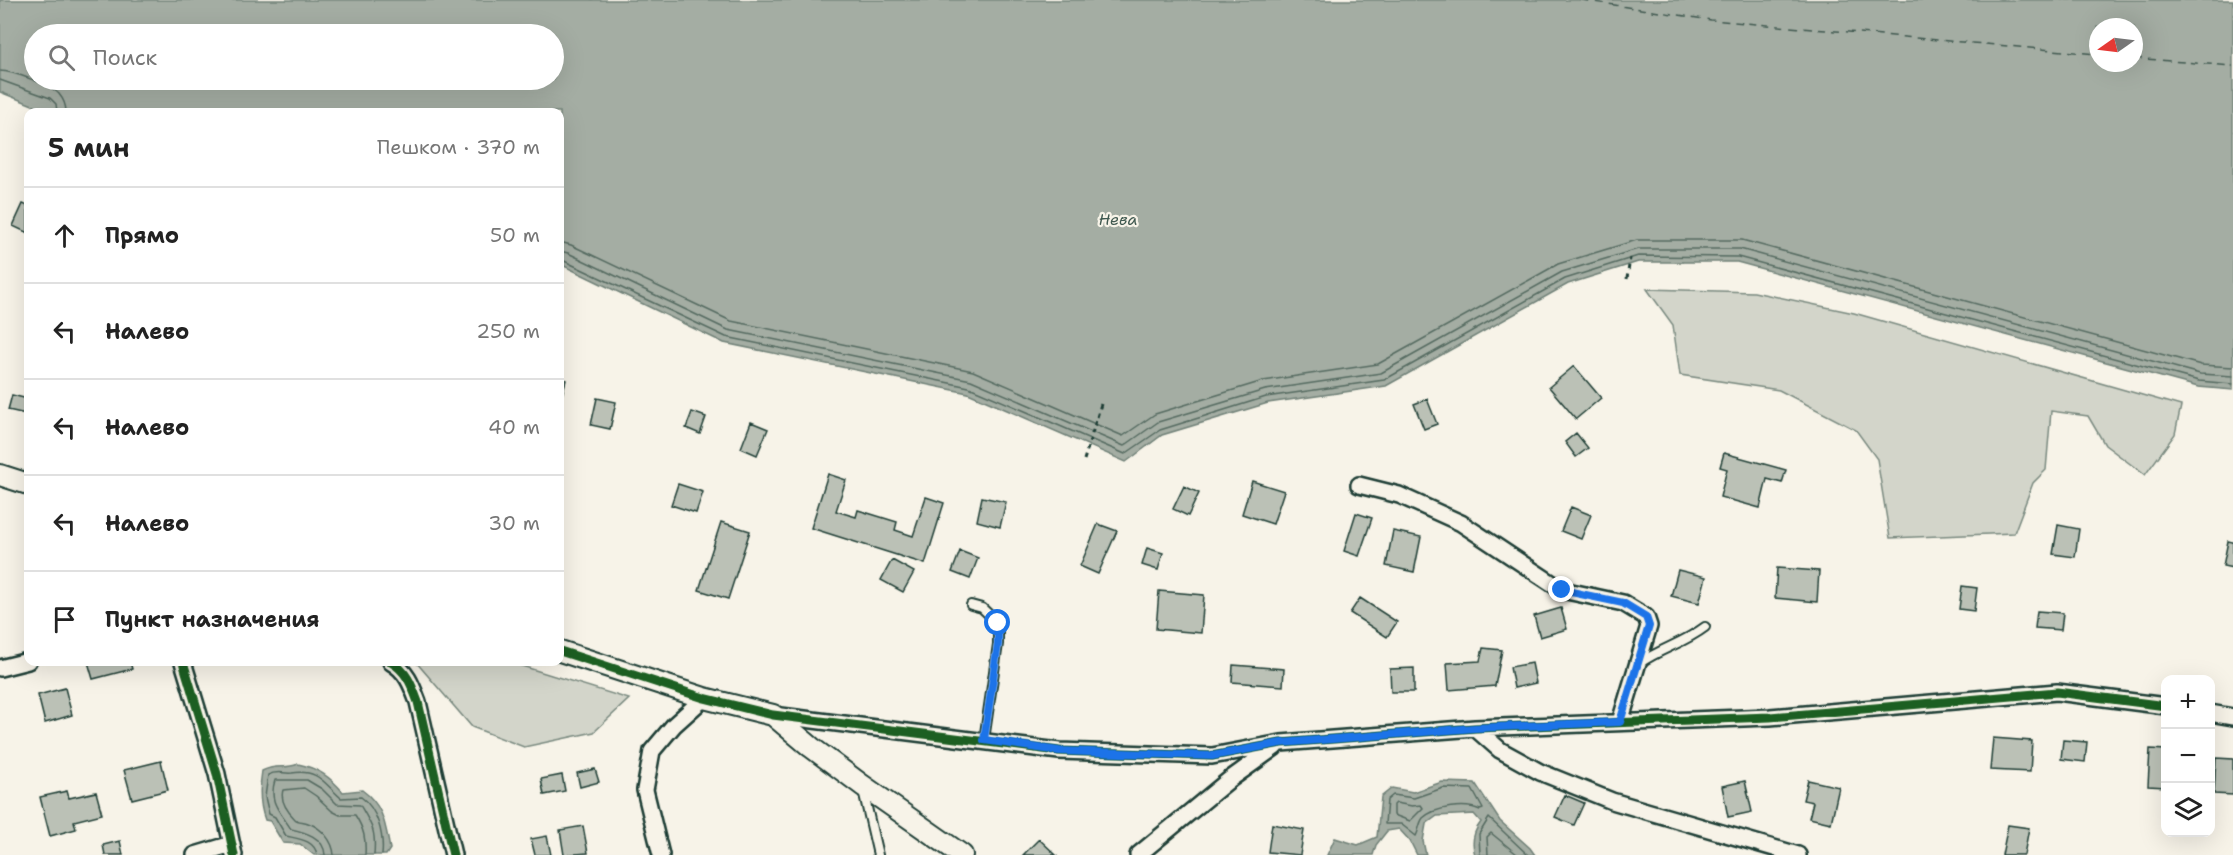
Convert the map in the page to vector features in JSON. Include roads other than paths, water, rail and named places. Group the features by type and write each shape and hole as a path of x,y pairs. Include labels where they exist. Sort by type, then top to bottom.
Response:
{"street":[{"path":"0,475 24,483"},
{"path":"1359,485 1400,495 1461,523 1562,590 1623,603 1646,617 1649,626 1620,722"},
{"path":"564,652 704,698 774,715 1059,751 1212,756 1281,743 1475,728 1770,717 2057,692 2161,705"},
{"path":"0,668 24,662"},
{"path":"184,666 217,774 233,850 195,855"},
{"path":"397,666 405,673 411,683 418,702 453,855"},
{"path":"661,855 645,790 652,751 674,725 704,698"},
{"path":"2215,714 2233,717"},
{"path":"774,715 811,747 862,785 962,855"},
{"path":"1475,728 1500,750 1540,772 1612,801 1798,855"},
{"path":"1138,855 1228,780 1281,743"}],"lane":[{"path":"971,605 982,608 998,623 998,644 984,740"},
{"path":"1637,666 1656,652 1689,639 1705,627"},
{"path":"862,785 878,855"}],"water":[{"name":"Нева","path":"0,0 2233,0 2233,390 2198,387 1737,262 1638,262 1568,284 1386,386 1268,403 1162,435 1126,462 968,393 724,343 564,266 564,108 40,108 0,92"},
{"path":"298,764 323,774 343,792 362,790 375,802 385,824 390,849 386,855 314,855 300,844 283,843 263,814 260,796 262,771 272,767"},
{"path":"1442,782 1475,783 1500,821 1535,855 1475,855 1474,837 1481,822 1474,814 1437,816 1426,824 1423,841 1426,855 1417,855 1410,841 1399,829 1387,831 1376,845 1373,855 1327,855 1335,838 1358,845 1377,837 1381,797 1392,788 1413,792"}]}
